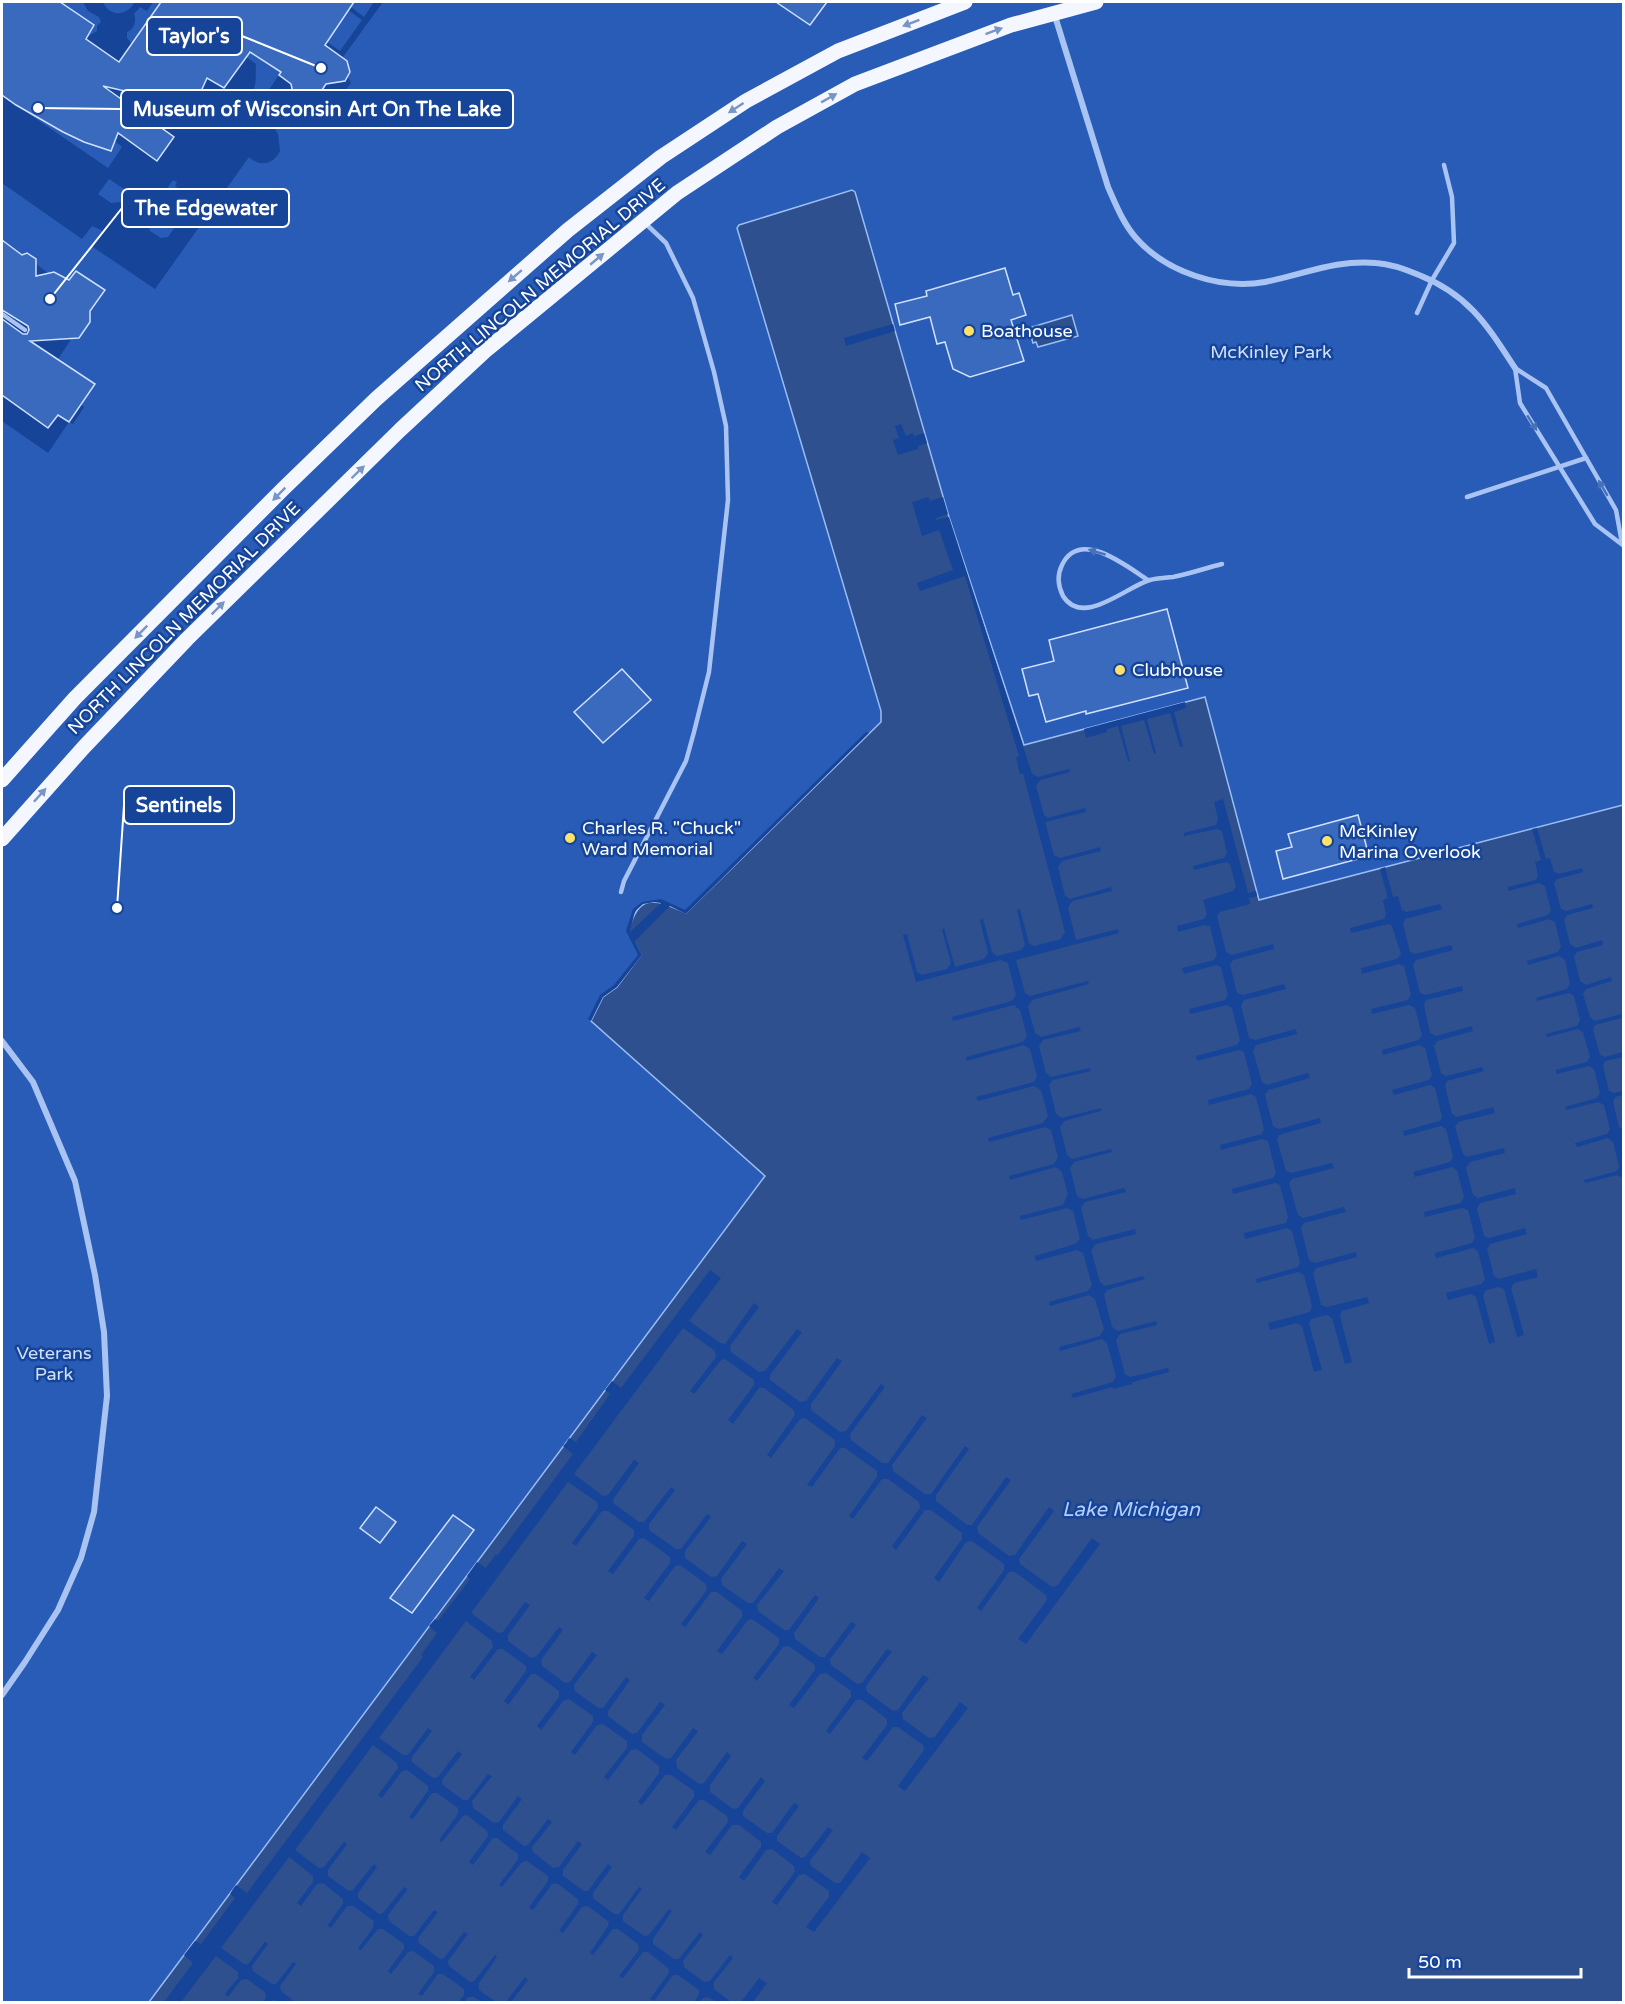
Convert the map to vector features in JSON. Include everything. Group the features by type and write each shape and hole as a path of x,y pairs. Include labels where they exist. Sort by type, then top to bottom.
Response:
{"main road":[{"name":"NORTH LINCOLN MEMORIAL DRIVE","path":"2,780 75,698 291,481 376,399 568,230 657,159 746,101 838,51 965,2"},
{"name":"NORTH LINCOLN MEMORIAL DRIVE","path":"2,839 84,747 187,639 400,430 485,351 677,193 777,127 855,84 1011,25 1096,2"}],"street":[{"path":"1054,12 1108,187 1119,214 1137,239 1154,253 1172,266 1193,275 1238,283 1262,283 1350,263 1376,263 1400,267 1432,280 1471,307 1489,328 1515,368"},
{"path":"2,1041 33,1082 75,1181 95,1275 104,1332 107,1395 94,1512 81,1558 58,1610 2,1695"}],"lane":[{"path":"1417,313 1432,280 1454,243 1452,196 1444,165"},
{"path":"621,892 624,881 686,761 694,732 709,672 728,500 726,426 714,372 693,298 666,243 644,221"},
{"path":"2,314 25,330"},
{"path":"1515,368 1546,388 1616,510 1623,544"},
{"path":"1515,368 1520,403 1595,524 1623,544"},
{"path":"1467,497 1586,458"},
{"path":"1148,580 1100,550 1086,549 1077,550 1066,558 1060,567 1058,577 1065,598 1075,606 1089,608 1107,602 1148,580 1222,564"}],"green space":[{"path":"60,2 83,2 88,11 99,17 101,22 97,26 97,31 87,37 94,25"},
{"path":"103,2 135,2 128,10 114,13"},
{"path":"153,2 161,2 132,44 127,38 127,32 134,24 134,14 140,7 147,11"},
{"path":"354,2 374,2 364,17 351,7"},
{"name":"McKinley Park","path":"383,2 1623,2 1623,805 1259,901 1205,697 1024,745 949,517 855,192 852,190 739,225 737,228 881,711 881,722 686,914 748,1161 765,1176 149,2002 2,2002 2,421 48,453 69,422 73,424 84,407 81,404 95,384 58,359 72,338 79,338 90,322 88,313 105,290 66,285 62,276 54,272 48,273 36,264 36,259 27,253 22,255 3,242 2,183 82,239 92,226 101,230 93,247 155,289 249,157 266,163 274,159 280,151 278,134 270,121 249,129 239,128 232,123 234,109 252,92 255,85 256,64 245,56 249,51 281,72 250,118 254,121 277,89 321,119 326,117 351,83 348,77 349,66 343,57"},
{"path":"348,10 362,20 340,51 327,42"},
{"path":"16,105 63,132 111,150 115,141 122,147 108,168"},
{"path":"109,179 130,193 122,202 111,203 98,194"},
{"path":"173,180 177,182 175,186 190,196 193,193 197,196 168,237 161,238 150,231 146,220"}],"water":[{"name":"Lake Michigan","path":"852,190 855,192 949,517 1024,745 1205,697 1259,900 1623,805 1623,2002 149,2002 765,1176 591,1021 603,997 617,987 641,955 629,931 638,909 643,904 658,902 686,913 881,722 881,711 737,228 739,225"},
{"path":"1072,315 1078,336 1038,347 1036,342 1033,343 1030,333 1033,332 1032,327"}],"pier":[{"path":"893,324 895,331 846,346 844,338"},
{"path":"901,424 906,436 913,433 914,436 924,433 927,443 918,446 918,449 898,455 893,440 899,438 895,426"},
{"path":"928,497 930,501 943,497 948,514 936,520 949,517 1032,774 1038,777 1069,769 1070,772 1040,780 1036,786 1044,815 1048,818 1085,808 1086,812 1045,822 1054,855 1060,858 1100,847 1101,851 1062,861 1058,867 1065,896 1070,899 1111,887 1112,891 1072,901 1068,908 1076,940 1118,929 1119,933 1016,960 1025,993 1030,996 1088,981 1089,984 1032,1000 1028,1007 1035,1033 1041,1037 1079,1027 1081,1031 1043,1040 1039,1046 1046,1073 1051,1077 1090,1068 1091,1071 1053,1080 1049,1085 1056,1114 1062,1118 1101,1108 1101,1111 1064,1121 1060,1127 1067,1155 1072,1159 1111,1149 1112,1152 1074,1162 1070,1168 1077,1196 1083,1199 1124,1188 1126,1192 1085,1202 1081,1208 1088,1236 1093,1240 1135,1229 1136,1234 1096,1244 1091,1250 1100,1282 1105,1286 1143,1276 1145,1279 1107,1290 1104,1295 1112,1327 1118,1331 1156,1321 1157,1325 1120,1334 1116,1340 1125,1374 1130,1377 1168,1368 1169,1372 1132,1384 1073,1398 1071,1394 1113,1382 1116,1376 1107,1343 1102,1339 1060,1351 1059,1347 1100,1336 1104,1329 1095,1299 1089,1295 1050,1306 1049,1302 1088,1291 1092,1285 1083,1253 1077,1250 1036,1261 1035,1256 1075,1244 1080,1239 1073,1211 1067,1208 1021,1220 1020,1216 1063,1205 1068,1194 1062,1172 1056,1167 1010,1180 1009,1176 1054,1164 1058,1157 1051,1130 1045,1127 989,1142 988,1138 1043,1123 1048,1116 1041,1090 1034,1086 978,1101 976,1097 1034,1082 1037,1076 1030,1049 1024,1045 966,1061 966,1057 1023,1042 1027,1036 1020,1010 1014,1005 953,1021 952,1017 1012,1001 1016,995 1008,963 1001,960 916,982 903,935 907,934 917,972 922,975 947,969 951,963 942,930 944,928 955,967 984,959 988,953 980,920 983,919 992,952 997,956 1021,950 1025,945 1017,910 1020,909 1029,943 1034,946 1061,939 1065,932 1023,773 1020,774 1016,757 1019,756 965,576 920,591 917,583 953,570 939,530 922,536 912,502"},
{"path":"1185,702 1186,708 1174,712 1183,747 1180,747 1170,713 1147,719 1156,753 1154,754 1144,720 1121,726 1130,761 1128,761 1118,726 1086,738 1084,729"},
{"path":"866,732 869,733 686,914 670,906 635,941 642,955 617,987 603,997 591,1021 588,1019 600,995 614,985 638,955 626,931 633,909 642,902 661,899 685,910","holes":["661,903 630,932 635,911 643,904"]},
{"path":"1223,799 1248,893 1256,891 1257,896 1249,898 1250,904 1220,912 1217,916 1226,952 1232,955 1273,944 1274,949 1233,960 1230,965 1237,993 1243,995 1284,984 1286,989 1244,1000 1241,1006 1249,1038 1255,1040 1296,1029 1297,1034 1256,1045 1253,1051 1262,1082 1267,1085 1308,1073 1310,1078 1268,1090 1265,1095 1273,1126 1279,1129 1320,1118 1321,1123 1279,1135 1277,1140 1286,1171 1291,1173 1332,1163 1334,1168 1292,1179 1289,1183 1298,1215 1303,1218 1344,1207 1346,1212 1304,1223 1301,1228 1309,1260 1315,1263 1356,1252 1357,1257 1316,1268 1313,1273 1321,1305 1327,1307 1367,1297 1369,1303 1342,1311 1340,1316 1352,1362 1345,1364 1332,1318 1327,1315 1311,1319 1309,1324 1322,1370 1314,1372 1302,1326 1297,1323 1270,1330 1268,1323 1310,1312 1312,1306 1304,1275 1298,1272 1257,1283 1256,1279 1298,1267 1300,1262 1292,1231 1287,1228 1245,1239 1244,1233 1286,1223 1288,1217 1280,1185 1275,1183 1233,1194 1232,1189 1273,1178 1276,1173 1268,1141 1262,1139 1221,1150 1220,1145 1262,1134 1264,1129 1256,1097 1251,1094 1209,1105 1208,1100 1249,1089 1252,1084 1244,1052 1239,1050 1197,1061 1196,1056 1237,1045 1240,1040 1232,1008 1227,1005 1190,1014 1189,1009 1225,1000 1228,995 1221,967 1216,965 1184,974 1182,968 1214,960 1217,955 1210,926 1204,925 1178,932 1177,926 1204,919 1207,914 1203,900 1233,891 1236,887 1230,864 1226,862 1194,870 1193,866 1224,858 1227,853 1222,831 1217,829 1184,836 1184,833 1216,825 1218,819 1214,802"},
{"path":"1537,828 1546,859 1550,858 1554,872 1559,874 1582,868 1583,872 1557,879 1554,883 1561,909 1566,911 1592,904 1593,908 1567,915 1564,920 1570,944 1576,948 1602,940 1603,945 1577,952 1574,957 1580,981 1586,985 1611,977 1612,981 1586,989 1583,994 1590,1017 1595,1021 1621,1014 1622,1018 1595,1025 1593,1030 1600,1055 1605,1057 1623,1052 1623,1057 1605,1061 1603,1066 1609,1091 1614,1093 1623,1091 1623,1095 1615,1097 1613,1102 1619,1127 1623,1130 1623,1178 1617,1175 1585,1183 1584,1180 1617,1171 1619,1166 1613,1142 1608,1138 1577,1147 1575,1143 1607,1134 1610,1129 1604,1105 1598,1102 1566,1110 1565,1107 1597,1098 1600,1093 1594,1069 1589,1066 1556,1074 1556,1070 1587,1062 1590,1057 1583,1032 1578,1029 1547,1037 1546,1034 1577,1026 1580,1020 1574,996 1569,993 1537,1001 1536,998 1567,989 1570,984 1565,960 1559,956 1528,965 1527,961 1558,952 1561,947 1555,922 1549,919 1518,928 1517,924 1548,915 1551,910 1545,886 1539,883 1508,891 1508,887 1536,880 1538,875 1535,862 1541,860 1532,829"},
{"path":"1385,867 1393,897 1398,896 1402,910 1407,912 1440,904 1442,909 1405,919 1403,924 1410,952 1415,954 1451,945 1453,950 1416,960 1413,965 1420,993 1425,995 1462,986 1463,991 1426,1000 1424,1005 1430,1033 1436,1036 1472,1026 1473,1031 1437,1041 1434,1046 1441,1073 1446,1076 1482,1067 1484,1071 1447,1081 1445,1086 1452,1114 1457,1117 1493,1107 1495,1113 1458,1122 1455,1127 1463,1154 1467,1157 1504,1148 1505,1153 1470,1162 1466,1168 1473,1195 1478,1198 1515,1188 1516,1194 1480,1203 1477,1209 1484,1236 1489,1238 1525,1228 1527,1234 1490,1244 1487,1249 1494,1276 1499,1279 1536,1269 1538,1277 1514,1283 1511,1288 1524,1335 1517,1337 1504,1289 1499,1287 1486,1290 1483,1295 1495,1342 1489,1344 1476,1297 1471,1294 1448,1300 1446,1293 1482,1284 1485,1279 1478,1251 1473,1248 1436,1258 1435,1253 1472,1243 1475,1238 1468,1210 1462,1208 1425,1217 1424,1212 1461,1203 1464,1197 1457,1170 1452,1167 1415,1177 1413,1172 1450,1162 1453,1157 1446,1129 1441,1126 1404,1136 1403,1131 1440,1121 1442,1117 1435,1088 1430,1085 1394,1095 1392,1090 1429,1080 1432,1075 1425,1048 1419,1045 1383,1055 1382,1050 1419,1040 1422,1035 1415,1008 1409,1005 1372,1014 1371,1009 1408,1000 1411,994 1404,966 1399,964 1362,974 1361,968 1397,959 1401,954 1392,926 1388,924 1351,933 1350,928 1384,919 1386,914 1383,900 1388,898 1380,869"},
{"path":"710,1270 721,1278 689,1321 720,1343 725,1344 754,1303 759,1307 730,1346 731,1352 759,1372 765,1371 797,1329 802,1332 770,1375 770,1380 800,1402 806,1401 837,1358 842,1361 811,1404 811,1410 840,1432 846,1431 881,1384 885,1387 850,1434 851,1440 882,1463 888,1463 922,1415 927,1418 892,1465 893,1471 925,1494 931,1494 965,1446 969,1449 936,1495 936,1501 967,1525 972,1525 1006,1477 1011,1480 977,1527 978,1533 1009,1556 1015,1555 1049,1507 1054,1511 1019,1559 1020,1564 1052,1587 1057,1586 1092,1538 1100,1544 1026,1644 1018,1639 1047,1600 1046,1595 1015,1572 1009,1572 981,1611 977,1608 1004,1570 1004,1564 972,1541 966,1542 939,1582 934,1578 962,1539 962,1533 931,1510 925,1510 896,1550 892,1546 920,1508 919,1502 888,1479 882,1479 853,1519 849,1516 877,1477 877,1471 845,1448 840,1448 812,1487 807,1485 835,1446 835,1440 805,1418 800,1419 771,1458 767,1455 795,1415 794,1410 764,1388 759,1388 733,1424 728,1420 754,1385 754,1380 725,1359 721,1360 694,1394 690,1391 716,1357 715,1351 683,1328 574,1474 603,1496 608,1495 634,1460 639,1463 614,1498 613,1503 639,1522 644,1522 671,1487 675,1490 649,1524 649,1530 676,1549 681,1549 707,1514 711,1517 685,1551 685,1558 711,1577 717,1576 742,1541 747,1544 721,1579 722,1585 748,1603 753,1603 779,1568 784,1571 757,1605 758,1611 784,1630 789,1630 815,1595 819,1598 794,1633 795,1639 820,1657 825,1657 851,1622 856,1625 830,1659 831,1665 857,1684 862,1683 887,1649 892,1651 866,1686 867,1692 893,1711 898,1710 923,1675 929,1678 902,1713 903,1719 929,1738 935,1737 960,1702 968,1708 905,1791 898,1786 924,1750 923,1745 898,1727 893,1727 867,1761 862,1758 887,1725 887,1719 862,1700 856,1700 830,1734 826,1731 851,1697 851,1691 826,1673 820,1674 794,1708 789,1705 815,1670 815,1665 789,1646 783,1647 757,1681 753,1678 779,1644 779,1638 752,1619 748,1620 722,1654 717,1651 742,1617 742,1611 717,1592 711,1592 685,1627 681,1624 707,1590 706,1584 680,1565 675,1566 649,1601 644,1598 670,1563 670,1557 644,1538 639,1539 613,1574 608,1571 634,1536 634,1530 608,1511 602,1511 576,1546 572,1543 598,1508 597,1502 568,1482 471,1613 498,1633 503,1632 525,1602 530,1605 508,1635 508,1641 531,1658 536,1657 559,1627 563,1630 541,1660 542,1666 565,1683 570,1682 592,1652 597,1655 574,1685 575,1691 598,1708 603,1708 626,1677 630,1680 608,1711 608,1716 632,1734 637,1733 660,1702 665,1705 642,1735 642,1742 666,1759 671,1758 693,1728 698,1731 676,1760 677,1768 699,1784 704,1783 727,1752 731,1756 710,1785 710,1792 733,1809 738,1808 761,1777 765,1781 743,1811 743,1816 767,1833 772,1833 794,1803 799,1806 777,1836 777,1841 801,1858 805,1857 828,1827 833,1830 810,1861 811,1866 835,1883 840,1883 862,1852 870,1858 814,1932 806,1927 829,1897 829,1891 805,1874 799,1875 777,1905 772,1902 795,1872 794,1866 772,1849 766,1850 744,1881 739,1877 761,1847 761,1842 739,1825 732,1825 710,1855 705,1852 728,1822 727,1816 704,1800 699,1800 676,1830 672,1827 694,1797 694,1791 671,1775 665,1775 642,1805 638,1802 659,1773 659,1766 637,1749 631,1750 608,1780 604,1777 627,1748 627,1741 603,1724 597,1725 575,1755 571,1752 593,1722 593,1716 569,1699 564,1700 541,1730 537,1726 559,1697 559,1691 536,1674 531,1674 508,1705 504,1701 526,1671 526,1666 503,1649 498,1649 474,1680 470,1677 493,1647 492,1641 466,1621 379,1738 403,1755 408,1755 428,1728 432,1731 412,1757 412,1762 433,1778 438,1777 458,1751 462,1754 442,1780 443,1785 463,1800 468,1800 488,1774 492,1776 472,1801 473,1808 494,1823 499,1822 518,1796 522,1799 503,1825 503,1830 524,1846 528,1845 548,1819 552,1822 532,1847 533,1852 553,1868 559,1867 578,1841 582,1844 563,1870 563,1876 584,1891 588,1891 608,1864 612,1867 593,1893 593,1898 614,1914 619,1914 639,1887 642,1889 623,1915 623,1921 644,1936 649,1935 669,1909 672,1911 653,1939 653,1944 674,1959 679,1959 700,1932 703,1935 683,1961 684,1967 704,1982 710,1981 730,1955 733,1958 714,1982 714,1989 731,2002 716,2002 708,1997 694,2002 699,1995 699,1990 678,1975 673,1975 654,2001 650,1999 669,1973 668,1968 648,1952 643,1952 623,1978 619,1976 639,1950 638,1944 618,1929 613,1929 593,1955 590,1953 609,1922 588,1906 582,1907 563,1933 559,1931 578,1904 578,1899 558,1884 552,1884 533,1910 529,1907 548,1881 548,1876 527,1861 522,1862 502,1887 499,1885 518,1859 518,1854 497,1838 493,1838 473,1865 469,1862 488,1836 487,1831 467,1815 463,1816 442,1842 439,1840 458,1814 458,1808 437,1793 432,1793 413,1819 409,1817 428,1791 428,1786 407,1770 402,1771 382,1798 378,1795 398,1768 397,1763 373,1745 295,1850 319,1868 324,1867 344,1842 347,1844 328,1870 328,1876 349,1891 353,1890 374,1864 377,1867 358,1893 358,1898 379,1914 383,1913 404,1887 408,1889 388,1915 389,1921 409,1936 414,1936 434,1910 438,1912 418,1938 419,1943 440,1959 444,1958 464,1932 468,1934 448,1961 449,1966 470,1982 474,1981 495,1955 497,1957 479,1983 479,1990 496,2002 482,2002 474,1997 468,1997 464,2002 459,2002 464,1995 464,1989 443,1974 438,1974 422,1996 418,1994 434,1972 434,1966 413,1951 408,1952 391,1974 388,1971 404,1949 404,1944 383,1929 378,1929 361,1950 358,1948 373,1928 374,1921 353,1906 347,1906 331,1928 327,1926 343,1904 343,1899 323,1883 317,1884 301,1906 297,1903 313,1882 313,1876 289,1857 221,1948 244,1964 248,1964 265,1942 268,1944 252,1966 253,1971 272,1984 276,1984 293,1962 296,1964 280,1986 281,1991 295,2002 275,2000 263,2002 266,1998 265,1992 247,1979 241,1980 228,1997 225,1994 238,1978 238,1972 216,1956 181,2002 164,2002 193,1963 184,1955 195,1941 201,1944 235,1898 230,1894 236,1885 247,1893 423,1657 421,1655 437,1633 429,1626 435,1619 438,1621 470,1579 467,1576 477,1562 486,1568 496,1554 498,1555 573,1454 563,1446 569,1438 576,1442 610,1394 605,1390 612,1381 621,1388"},
{"path":"525,1977 528,1980 511,2002 506,2002"},
{"path":"759,1978 767,1983 753,2002 741,2002"}],"building":[{"path":"2,2 60,2 94,25 86,39 119,62 161,2 354,2 325,45 347,61 350,72 345,81 326,84 316,99 305,105 294,98 291,84 279,75 281,72 250,52 224,88 207,78 194,107 103,86 174,137 157,161 118,133 111,151 84,142 2,95"},
{"path":"776,2 827,2 810,25"},
{"path":"2,240 22,255 27,253 36,259 36,276 54,272 69,280 76,271 105,290 90,311 90,322 79,338 30,341 95,384 69,422 58,415 48,428 2,395 2,319 23,334 27,334 29,330 28,326 2,310"},
{"name":"Boathouse","path":"1005,268 1013,295 1019,293 1026,315 1011,320 1024,361 970,377 953,369 945,342 937,344 930,317 900,325 895,304 927,296 926,291"},
{"name":"Clubhouse","path":"1167,609 1188,688 1046,722 1038,694 1029,696 1022,669 1054,661 1049,640"},
{"path":"622,669 651,700 603,743 574,712"},
{"name":"McKinley Marina Overlook","path":"1358,815 1369,856 1283,879 1276,851 1292,847 1288,834"},
{"path":"376,1507 396,1522 380,1543 360,1528"},
{"path":"453,1515 474,1530 412,1613 390,1598"}],"place":[{"name":"Taylor's","path":"321,68"},
{"name":"Museum of Wisconsin Art On The Lake","path":"38,108"},
{"name":"The Edgewater","path":"50,299"},
{"name":"Boathouse","path":"969,331"},
{"name":"Clubhouse","path":"1120,670"},
{"name":"Charles R. \"Chuck\" Ward Memorial","path":"570,838"},
{"name":"McKinley Marina Overlook","path":"1327,841"},
{"name":"Sentinels","path":"117,908"}],"park label":[{"name":"Veterans Park","path":"54,1363"}]}
